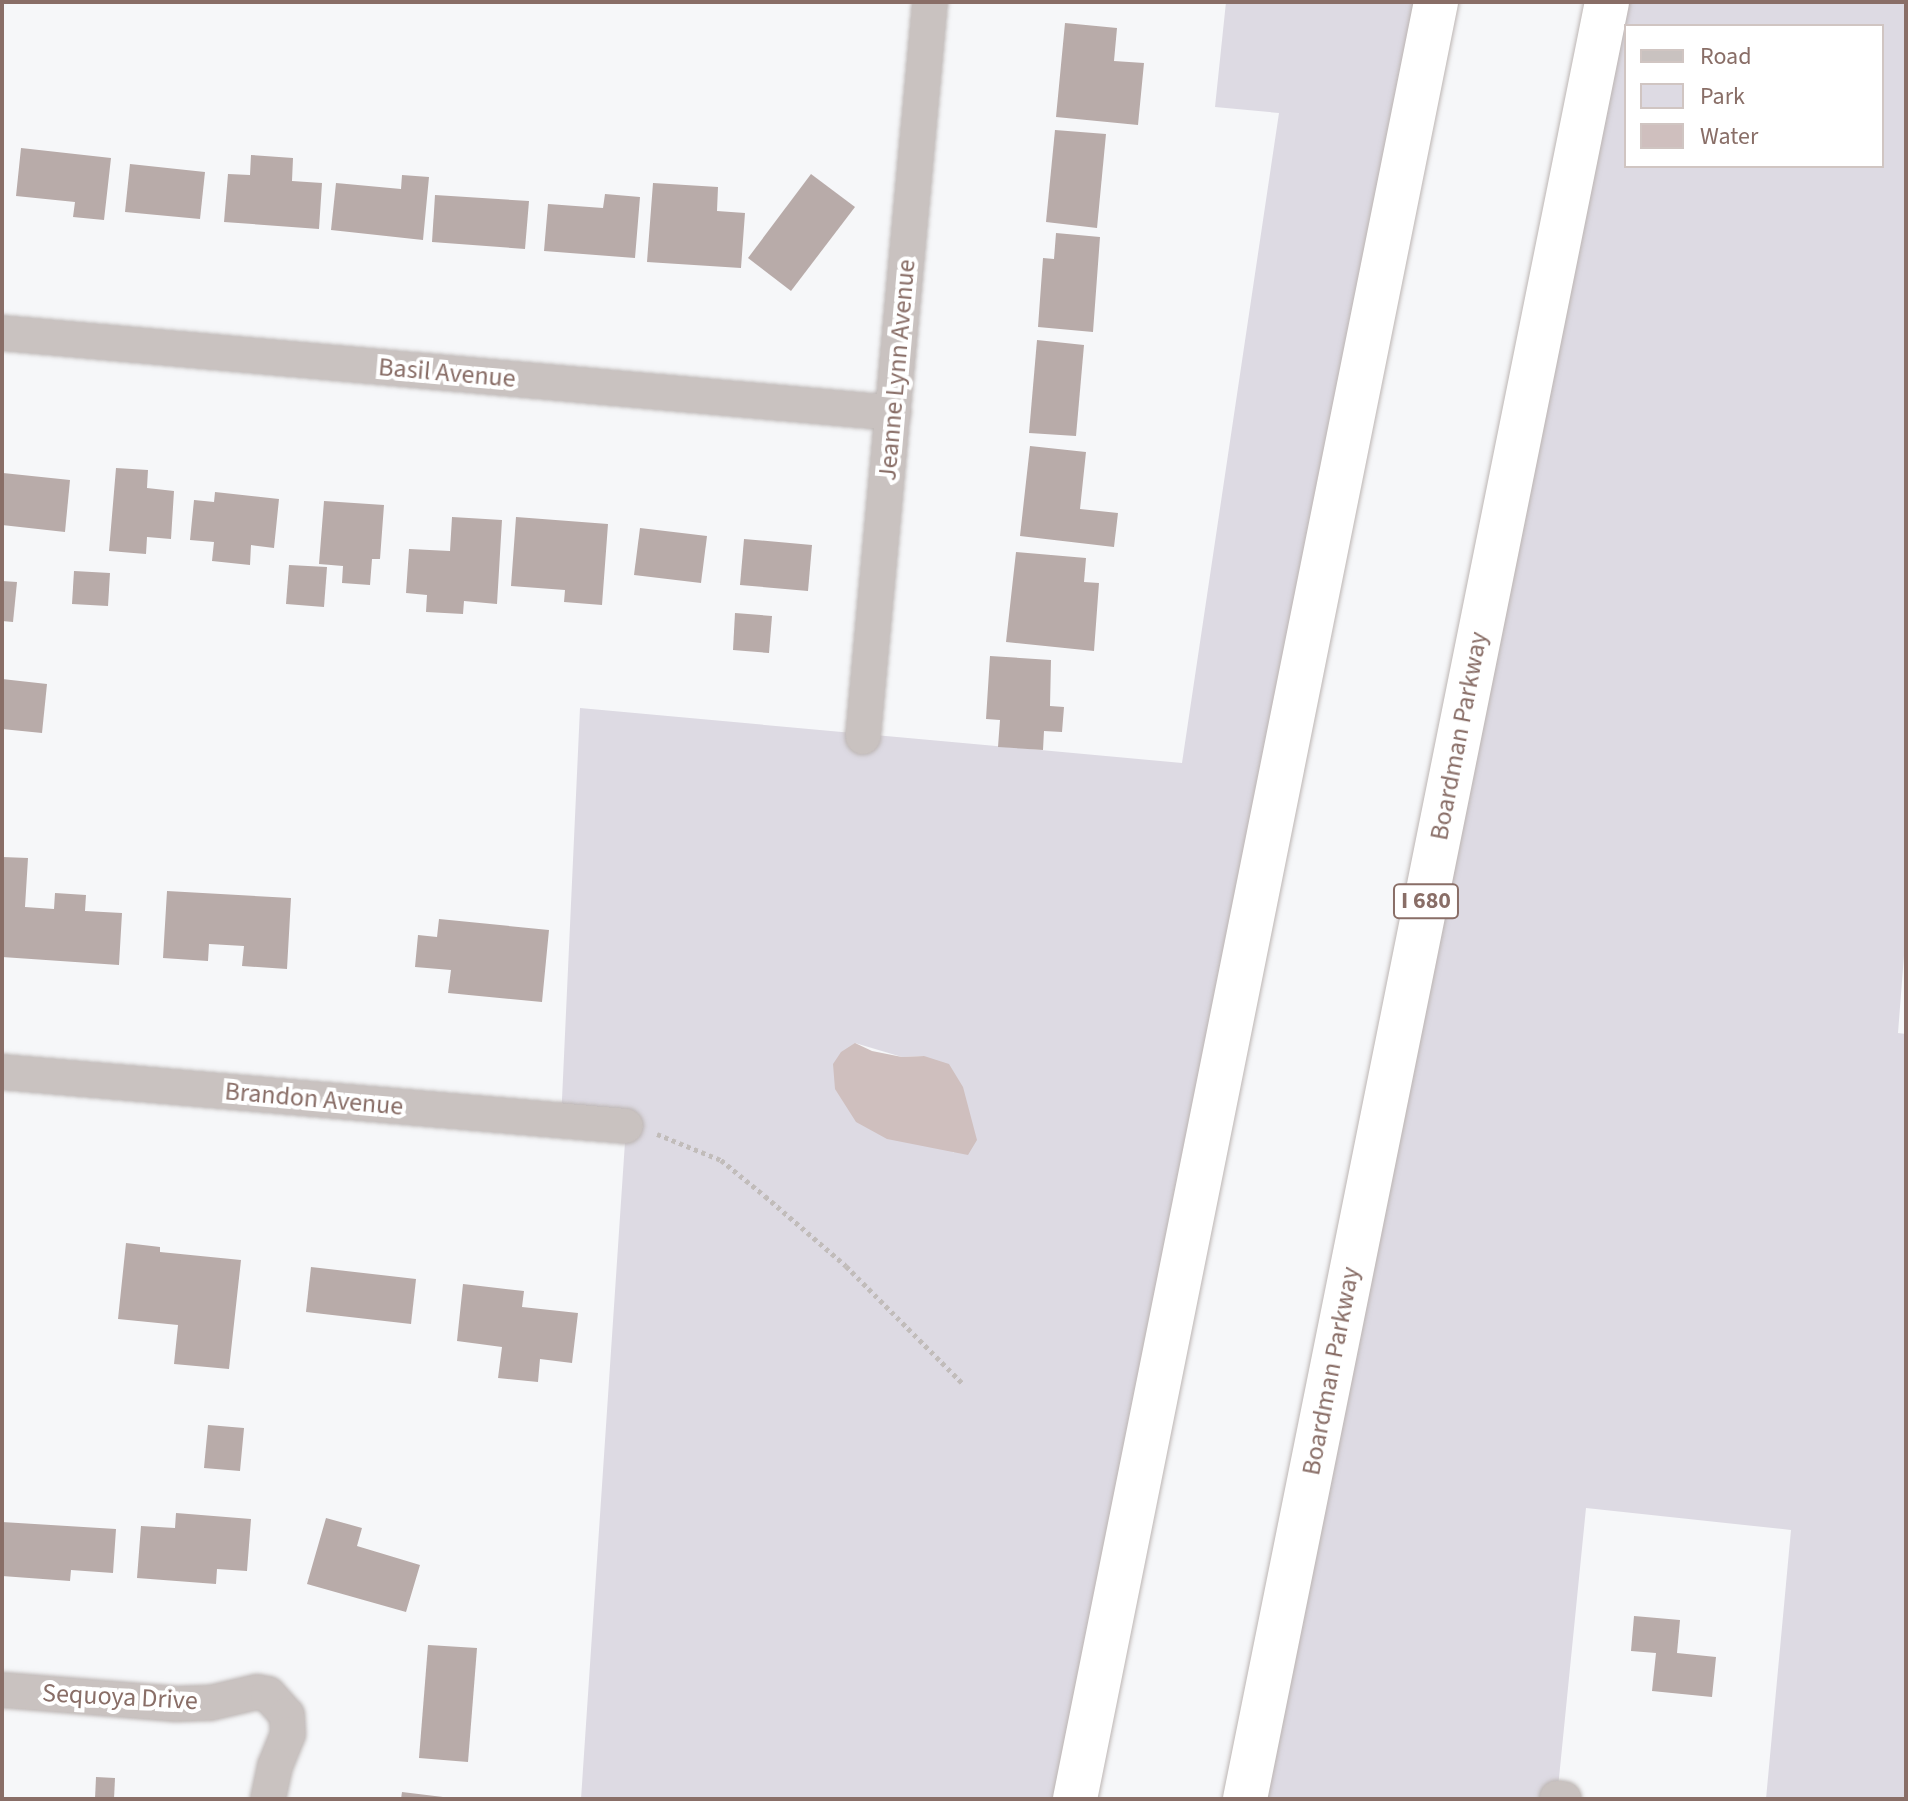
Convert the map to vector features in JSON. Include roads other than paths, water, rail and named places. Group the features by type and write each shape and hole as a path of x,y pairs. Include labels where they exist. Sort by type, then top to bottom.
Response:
{"highway":[{"path":"1075,1799 1436,2"},
{"name":"Boardman Parkway","path":"1245,1799 1607,2"}],"street":[{"name":"Jeanne Lynn Avenue","path":"863,737 930,2"},
{"name":"Basil Avenue","path":"2,333 893,413"},
{"name":"Brandon Avenue","path":"2,1072 626,1126"},
{"name":"Sequoya Drive","path":"2,1690 176,1704 210,1703 257,1692 268,1694 287,1715 288,1734 275,1766 268,1799"},
{"path":"1557,1798 1564,1799"}],"water":[{"path":"855,1043 872,1051 902,1057 924,1056 949,1064 963,1087 977,1140 968,1155 887,1139 856,1122 835,1089 833,1064 841,1052"}]}
